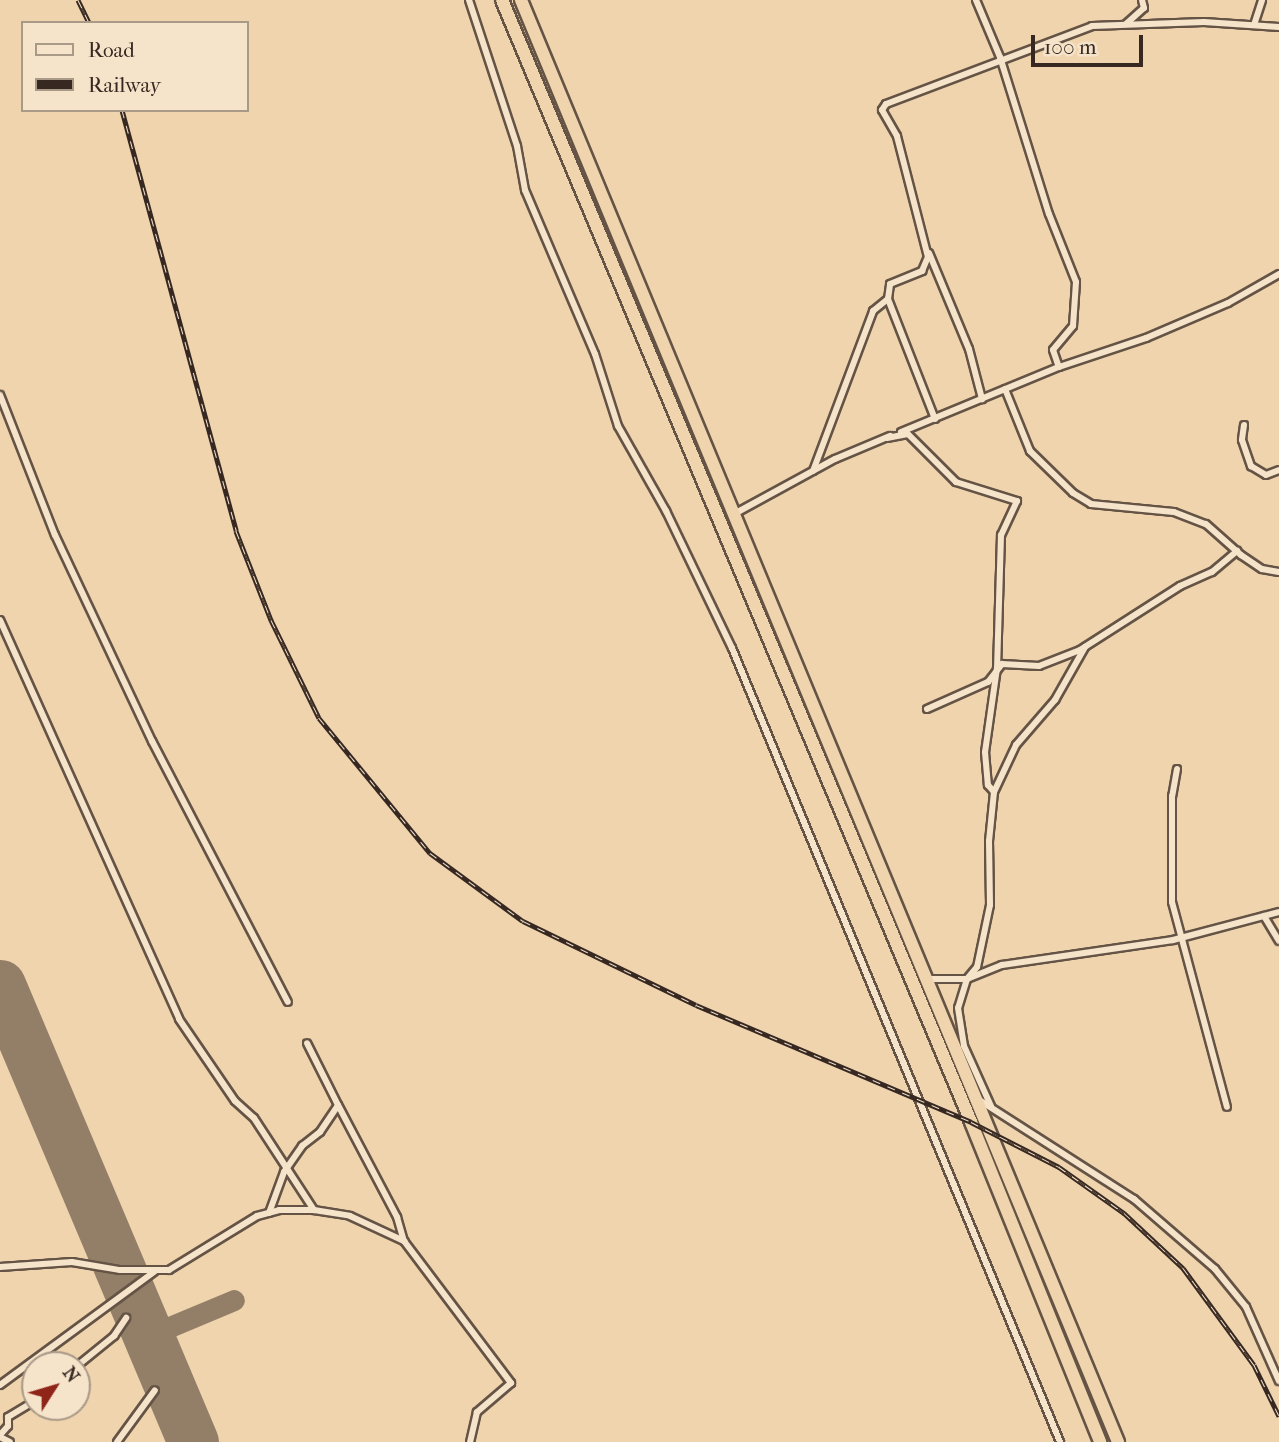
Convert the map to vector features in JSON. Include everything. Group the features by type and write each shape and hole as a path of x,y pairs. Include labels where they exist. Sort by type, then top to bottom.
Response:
{"highway":[{"path":"502,0 971,1122 1100,1442"},
{"path":"521,0 1118,1442"}],"street":[{"path":"470,0 517,146 525,190 595,354 618,426 666,511 748,685 1060,1442"},
{"path":"976,0 1000,59 1049,214 1076,282 1073,326 1053,350 1059,367"},
{"path":"1126,24 1144,8 1142,0"},
{"path":"1254,25 1262,0"},
{"path":"982,399 943,279 925,245 897,136 882,110 897,98 1092,26 1126,24 1279,27"},
{"path":"925,245 925,268 890,284 888,299 935,419"},
{"path":"733,514 813,471 887,438 1059,367 1116,349 1228,303 1279,274"},
{"path":"813,471 873,311 888,299"},
{"path":"1005,389 1030,451 1073,493 1091,504 1118,510 1174,512 1206,524 1262,569 1279,572"},
{"path":"0,395 55,535 152,741 288,1002"},
{"path":"1244,425 1242,440 1251,466 1266,475 1279,470"},
{"path":"887,438 908,434 956,482 1017,501 1001,535 997,668 985,752 988,785 994,792"},
{"path":"927,709 988,682 1002,664 1039,666 1085,647 1180,586 1212,572 1237,551"},
{"path":"0,620 179,1019 314,1210"},
{"path":"991,1105 958,1026 967,979 977,967 990,905 989,841 994,792 1016,745 1055,699 1085,647"},
{"path":"1177,769 1172,796 1172,902 1227,1107"},
{"path":"927,979 967,979 1002,965 1181,938 1279,912"},
{"path":"1264,916 1279,941"},
{"path":"307,1043 397,1217 404,1241 511,1383 477,1412 470,1442"},
{"path":"976,1097 1134,1199 1215,1269 1246,1307 1279,1381"},
{"path":"269,1213 286,1169 302,1146 320,1132 338,1105"},
{"path":"0,1267 72,1262 120,1270 169,1270 269,1213 314,1210 350,1216 404,1241"},
{"path":"0,1385 157,1270"},
{"path":"91,1355 114,1336 126,1318"},
{"path":"117,1442 155,1390"},
{"path":"10,1442 0,1436 8,1426 8,1417 21,1409"}],"taxiway":[{"path":"148,1336 234,1300"}],"runway":[{"path":"0,985 193,1442"}],"railway":[{"path":"78,0 88,21"},
{"path":"123,112 236,531 271,620 319,718 430,853 523,921 696,1005 971,1122 1059,1167 1124,1213 1183,1268 1254,1365 1279,1416"}]}
